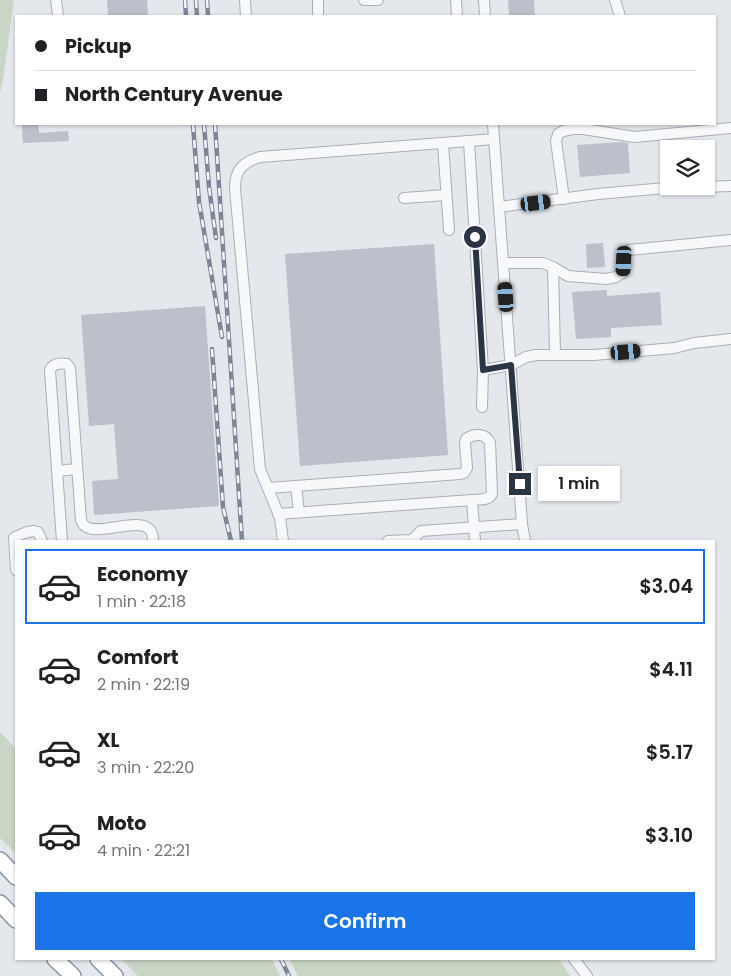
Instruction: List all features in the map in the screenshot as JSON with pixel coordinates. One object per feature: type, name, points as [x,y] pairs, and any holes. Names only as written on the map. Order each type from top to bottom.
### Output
[{"type":"highway","points":[[0,860],[15,876]]},
{"type":"highway","points":[[0,903],[15,919]]},
{"type":"highway","points":[[57,960],[73,976]]},
{"type":"highway","points":[[99,960],[115,976]]},
{"type":"street","points":[[56,0],[58,15]]},
{"type":"street","points":[[245,0],[246,15]]},
{"type":"street","points":[[318,0],[318,15]]},
{"type":"street","points":[[364,0],[378,0]]},
{"type":"street","points":[[456,0],[457,15]]},
{"type":"street","points":[[484,0],[486,15]]},
{"type":"street","points":[[614,0],[620,15]]},
{"type":"street","points":[[493,125],[522,524],[525,540]]},
{"type":"street","points":[[564,199],[556,141],[558,134],[563,130],[583,129],[635,137],[731,128]]},
{"type":"street","points":[[283,540],[282,527],[278,514],[260,470],[235,188],[240,168],[252,159],[260,157],[494,139]]},
{"type":"street","points":[[469,142],[483,370],[482,407]]},
{"type":"street","points":[[443,144],[449,230]]},
{"type":"street","points":[[715,187],[731,186]]},
{"type":"street","points":[[499,207],[598,194],[660,189]]},
{"type":"street","points":[[404,198],[446,195]]},
{"type":"street","points":[[504,263],[543,263],[568,276],[606,280],[624,272],[625,254],[629,250],[731,240]]},
{"type":"street","points":[[553,267],[555,354]]},
{"type":"street","points":[[483,370],[511,365],[531,356],[555,354],[594,355],[674,348],[694,343],[731,339]]},
{"type":"street","points":[[62,540],[50,370],[51,367],[57,364],[67,364],[70,368],[81,520],[84,526],[94,529],[138,525],[147,527],[152,532],[153,540]]},
{"type":"street","points":[[268,488],[460,474],[464,473],[467,468],[466,439],[473,435],[486,436],[489,439],[492,493],[488,498],[278,514]]},
{"type":"street","points":[[57,471],[77,469]]},
{"type":"street","points":[[296,486],[299,512]]},
{"type":"street","points":[[472,500],[475,540]]},
{"type":"street","points":[[413,540],[422,531],[522,524]]},
{"type":"street","points":[[15,554],[15,537],[34,531],[38,532],[42,540]]},
{"type":"street","points":[[575,960],[588,976]]},
{"type":"green space","points":[[0,0],[14,0],[0,93]]},
{"type":"green space","points":[[0,732],[15,748],[15,853],[0,838]]},
{"type":"green space","points":[[122,960],[272,960],[280,976],[138,976]]},
{"type":"green space","points":[[290,960],[560,960],[570,976],[298,976]]},
{"type":"building","points":[[107,0],[147,0],[148,15],[108,15]]},
{"type":"building","points":[[508,0],[534,0],[535,15],[509,15]]},
{"type":"building","points":[[22,125],[38,125],[39,133],[68,131],[69,141],[23,143]]},
{"type":"building","points":[[628,143],[630,173],[580,177],[577,145]]},
{"type":"building","points":[[603,243],[605,267],[587,268],[586,244]]},
{"type":"building","points":[[434,244],[448,455],[300,466],[285,254]]},
{"type":"building","points":[[607,290],[607,296],[660,292],[662,325],[611,328],[611,337],[576,339],[572,292]]},
{"type":"building","points":[[205,306],[219,506],[94,515],[92,481],[118,479],[114,424],[89,426],[81,315]]},
{"type":"railway","points":[[185,0],[186,15]]},
{"type":"railway","points":[[196,0],[197,15]]},
{"type":"railway","points":[[207,0],[208,15]]},
{"type":"railway","points":[[193,125],[199,202],[222,337]]},
{"type":"railway","points":[[204,125],[209,187],[216,238]]},
{"type":"railway","points":[[215,125],[242,540]]},
{"type":"railway","points":[[212,349],[223,507],[231,540]]},
{"type":"railway","points":[[281,960],[289,976]]},
{"type":"route","points":[[475,237],[483,370],[511,365],[520,484]]}]
